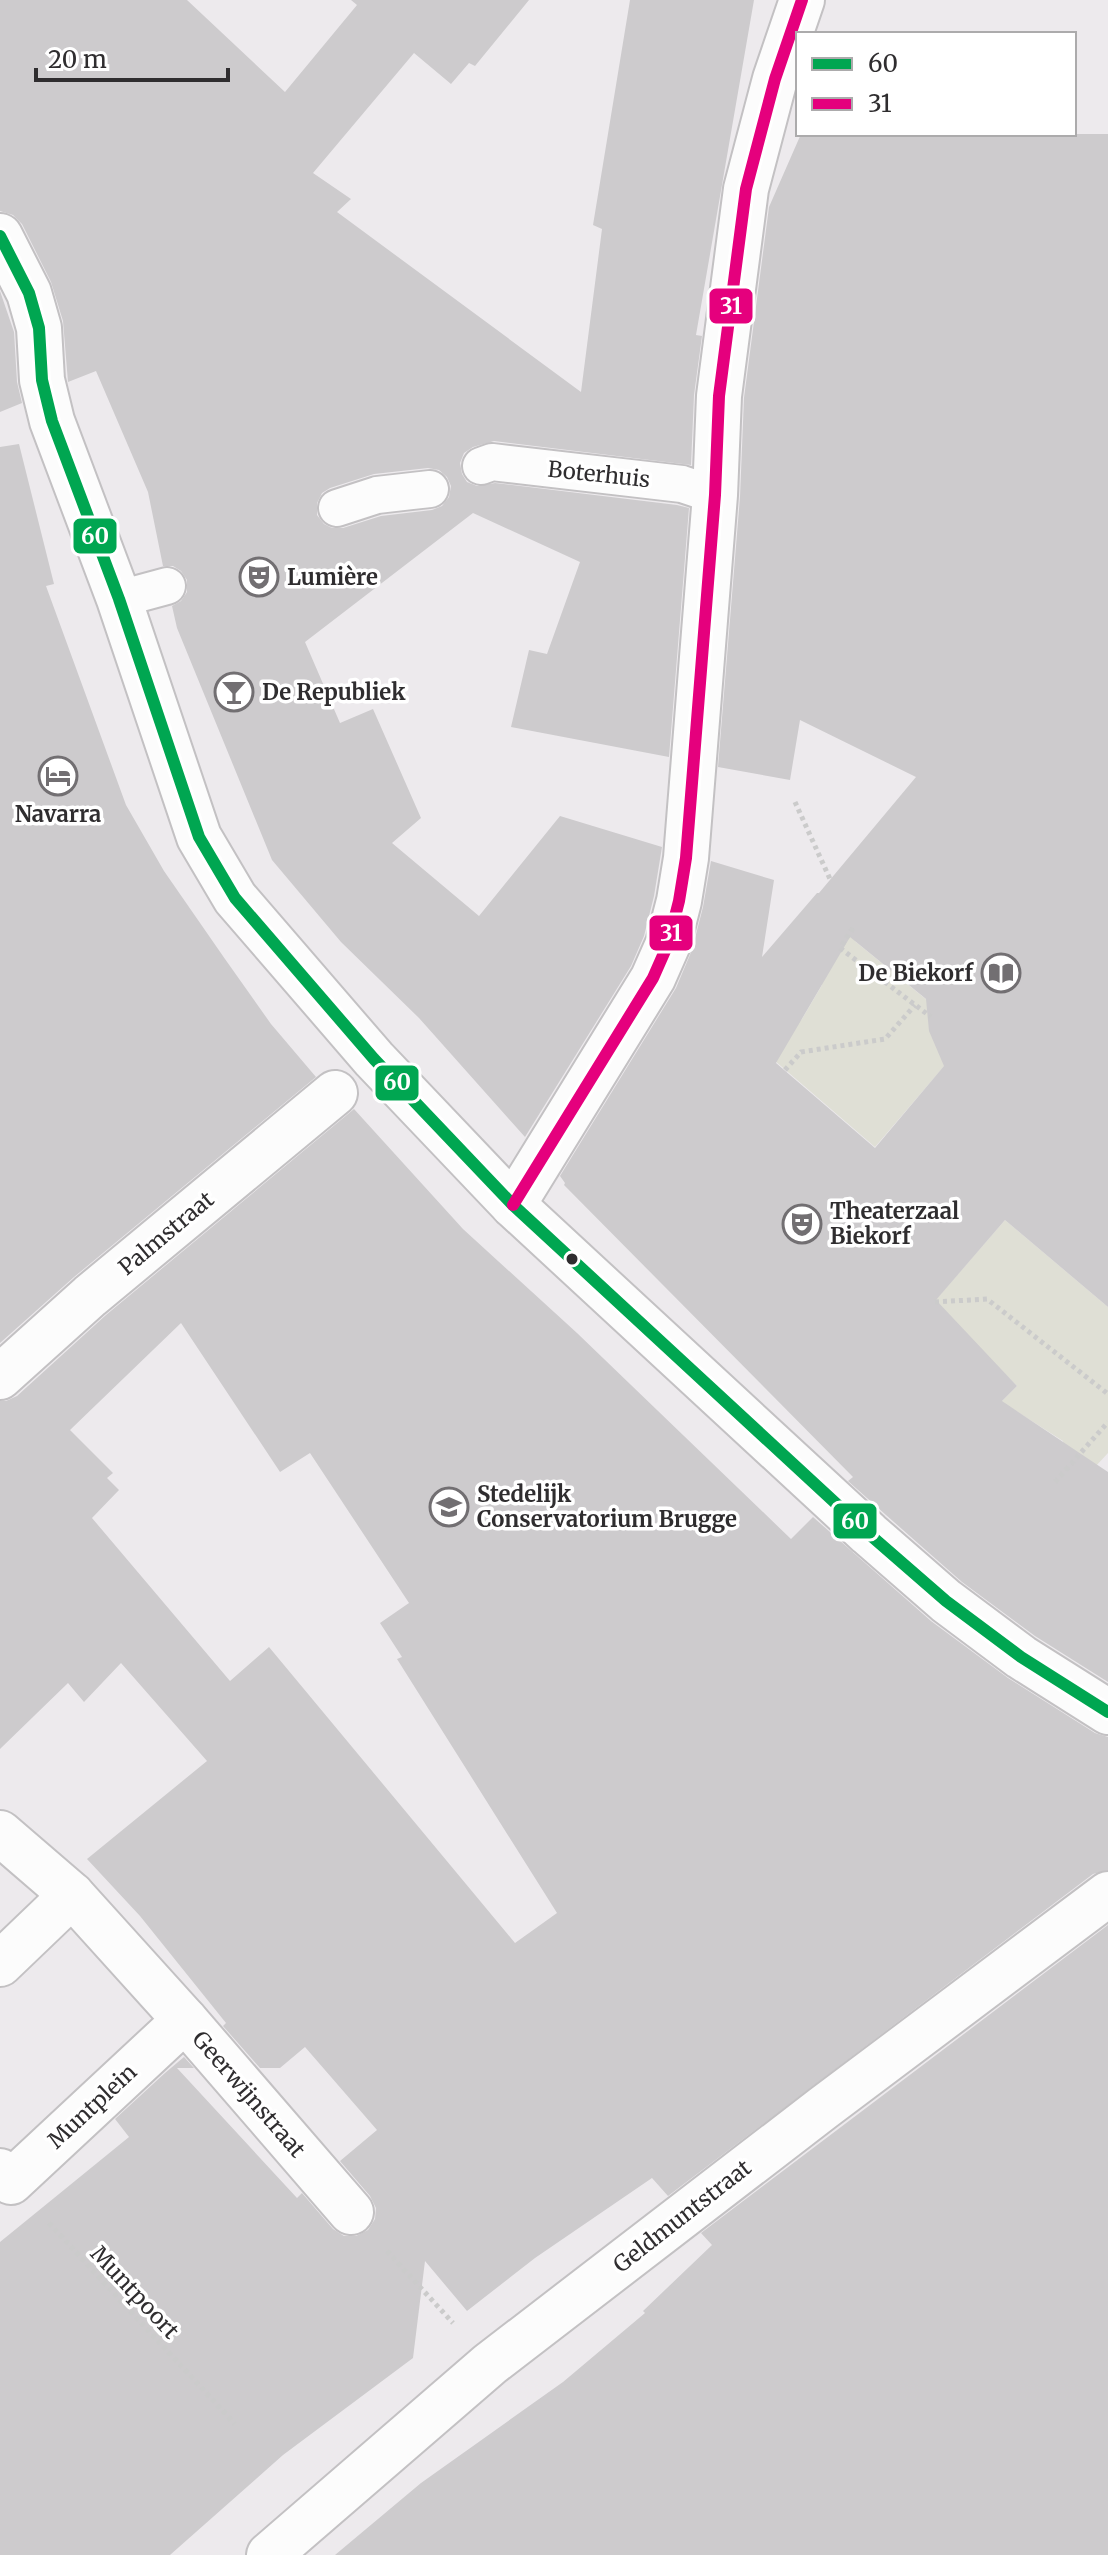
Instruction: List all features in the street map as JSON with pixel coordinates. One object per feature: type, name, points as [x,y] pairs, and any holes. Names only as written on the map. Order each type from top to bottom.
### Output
[{"type":"street","points":[[513,1205],[653,978],[668,944],[679,901],[686,858],[715,495],[719,396],[746,189],[775,79],[802,0]]},
{"type":"street","points":[[0,236],[29,293],[39,328],[42,380],[52,421],[119,599],[199,837],[235,898],[374,1059],[513,1205],[946,1601],[1021,1657],[1108,1712]]},
{"type":"street","name":"Palmstraat","points":[[0,1377],[90,1296],[335,1093]]},
{"type":"street","name":"Geerwijnstraat","points":[[0,1833],[72,1895],[351,2212]]},
{"type":"street","name":"Geldmuntstraat","points":[[269,2555],[490,2364],[1108,1894]]},
{"type":"street","points":[[0,1964],[72,1895]]},
{"type":"street","name":"Muntplein","points":[[5,2176],[185,2020]]},
{"type":"lane","name":"Boterhuis","points":[[481,466],[492,462],[682,484],[715,495]]},
{"type":"lane","points":[[337,508],[377,495],[430,489]]},
{"type":"lane","points":[[119,599],[167,586]]},
{"type":"path","points":[[795,802],[830,879]]},
{"type":"path","points":[[853,928],[840,948],[931,1017]]},
{"type":"path","points":[[785,1070],[801,1052],[885,1039],[915,1005]]},
{"type":"path","points":[[935,1302],[987,1299],[1108,1394]]},
{"type":"path","points":[[1055,1482],[1108,1422]]},
{"type":"path","name":"Muntpoort","points":[[5,2176],[235,2424]]},
{"type":"path","points":[[351,2212],[490,2364]]},
{"type":"shaded area","points":[[839,917],[856,942],[933,1005],[952,1057],[875,1147],[761,1049],[802,1019],[822,985],[805,973]]},
{"type":"shaded area","points":[[1005,1220],[1108,1307],[1108,1453],[1070,1494],[1063,1441],[1013,1409],[978,1425],[1017,1386],[994,1363],[912,1327]]},
{"type":"building","points":[[0,0],[187,0],[285,92],[357,5],[351,0],[529,0],[475,66],[469,63],[451,84],[414,53],[313,173],[351,199],[337,212],[581,392],[602,229],[593,225],[630,0],[754,0],[696,335],[702,336],[694,395],[691,465],[494,441],[473,447],[464,453],[460,463],[467,482],[477,486],[495,483],[689,508],[669,757],[511,727],[529,650],[547,654],[580,562],[473,513],[305,642],[340,723],[373,709],[421,818],[392,843],[479,916],[560,816],[662,847],[644,936],[631,966],[525,1137],[419,1018],[341,942],[272,860],[177,628],[172,606],[181,601],[187,592],[187,580],[173,566],[163,566],[148,492],[96,371],[68,382],[63,321],[51,282],[22,224],[13,215],[0,211]],"holes":[[[428,468],[439,470],[451,486],[449,497],[442,506],[432,510],[381,516],[343,528],[332,528],[317,515],[317,503],[322,493],[330,488],[374,474]]]},
{"type":"building","points":[[1108,134],[1108,1307],[1005,1220],[936,1300],[1017,1386],[1002,1401],[1108,1472],[1108,1682],[1035,1636],[962,1582],[848,1481],[853,1477],[564,1185],[560,1176],[676,988],[692,950],[711,861],[774,880],[762,957],[916,777],[800,720],[790,780],[718,767],[740,497],[744,398],[769,207],[800,136]],"holes":[[[850,937],[926,999],[929,1031],[944,1066],[875,1148],[776,1063]]]},
{"type":"building","points":[[0,291],[14,332],[17,382],[22,403],[0,412]]},
{"type":"building","points":[[19,444],[54,584],[46,586],[126,805],[164,871],[225,959],[271,1024],[316,1077],[74,1277],[0,1343],[0,447]]},
{"type":"building","points":[[354,1109],[463,1229],[577,1333],[791,1539],[813,1517],[931,1621],[1008,1678],[1095,1733],[1108,1737],[1108,1870],[1093,1874],[668,2196],[652,2178],[535,2258],[467,2311],[425,2261],[413,2358],[283,2455],[170,2555],[0,2555],[0,2242],[129,2137],[115,2119],[184,2057],[194,2068],[177,2068],[297,2198],[302,2193],[333,2229],[344,2236],[356,2236],[368,2230],[375,2219],[376,2208],[370,2196],[340,2161],[377,2130],[305,2047],[280,2068],[260,2068],[223,2026],[226,2023],[140,1916],[87,1859],[207,1761],[121,1663],[84,1702],[68,1683],[0,1749],[0,1401],[17,1396],[106,1315]],"holes":[[[181,1323],[280,1472],[310,1453],[409,1603],[380,1623],[402,1657],[397,1659],[557,1913],[515,1943],[269,1647],[230,1681],[92,1518],[119,1490],[107,1478],[113,1473],[70,1430]]]},
{"type":"building","points":[[1108,1925],[1108,2555],[335,2555],[421,2483],[563,2382],[645,2313],[643,2311],[712,2245],[701,2233]]},
{"type":"transit line","name":"31","points":[[513,1205],[653,978],[668,944],[679,901],[686,858],[715,495],[719,396],[746,189],[775,79],[802,0]]},
{"type":"transit line","name":"60","points":[[0,236],[29,293],[39,328],[42,380],[52,421],[119,599],[199,837],[235,898],[374,1059],[513,1205],[869,1534],[946,1601],[1021,1657],[1108,1712]]},
{"type":"place","name":"Lumière","points":[[259,577]]},
{"type":"place","name":"De Republiek","points":[[234,692]]},
{"type":"place","name":"Navarra","points":[[58,776]]},
{"type":"place","name":"De Biekorf","points":[[1001,973]]},
{"type":"place","name":"Theaterzaal Biekorf","points":[[802,1224]]},
{"type":"place","name":"Stedelijk Conservatorium Brugge","points":[[449,1507]]}]
